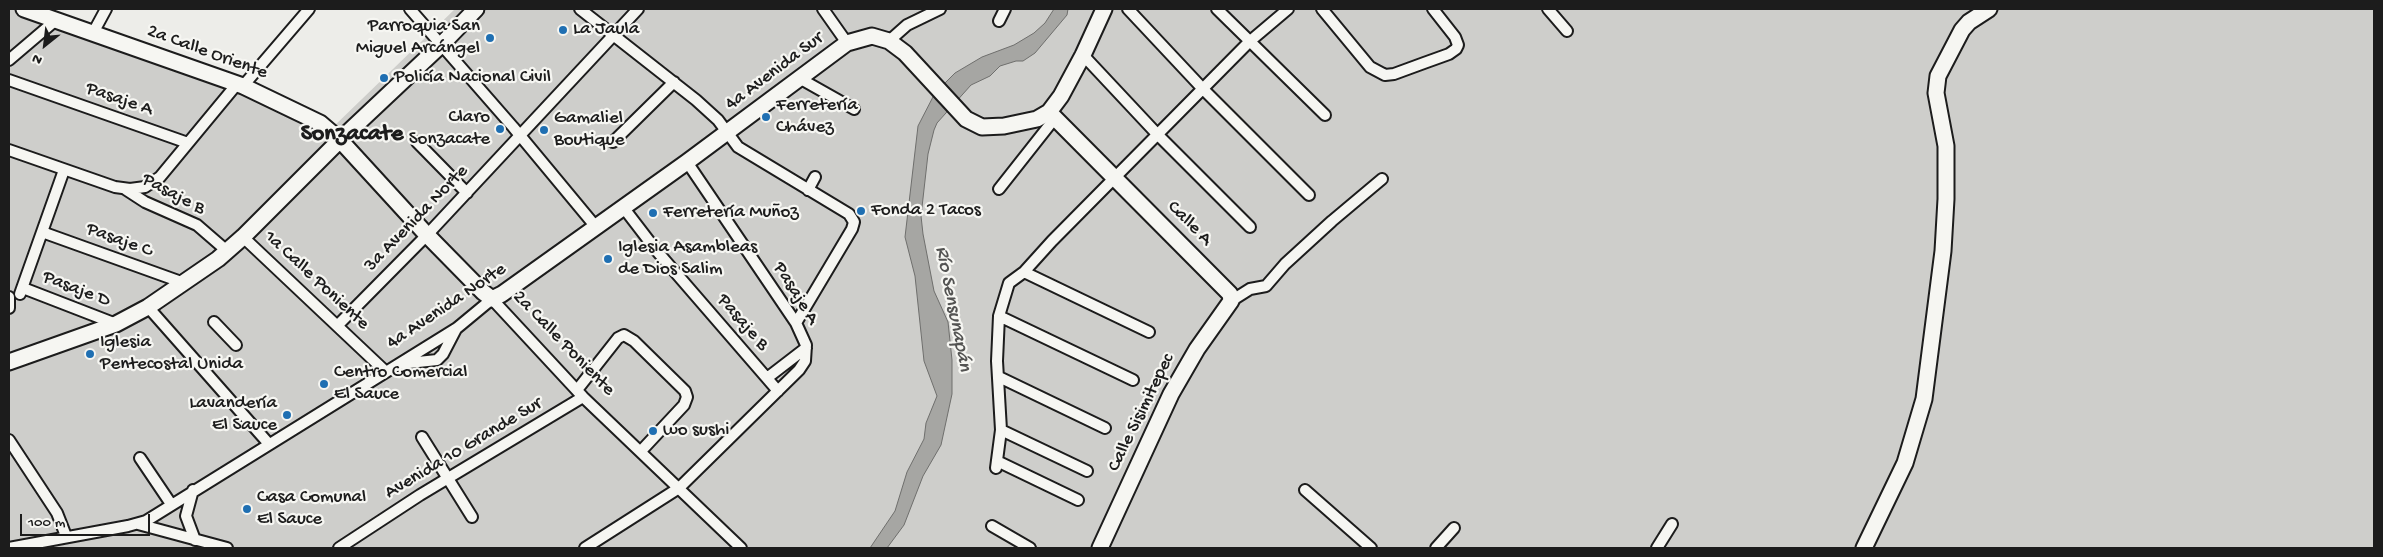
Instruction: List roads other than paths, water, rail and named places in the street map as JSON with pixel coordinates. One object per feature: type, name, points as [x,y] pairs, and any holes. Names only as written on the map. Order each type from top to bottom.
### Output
[{"type":"street","name":"2a Calle Oriente","points":[[24,9],[240,85],[306,114],[340,140]]},
{"type":"street","points":[[93,33],[106,9]]},
{"type":"street","points":[[9,150],[125,189],[140,188],[153,183],[309,9]]},
{"type":"street","points":[[410,9],[442,44],[596,226]]},
{"type":"street","points":[[9,362],[116,324],[148,308],[227,251],[243,238],[340,140],[442,44],[476,9]]},
{"type":"street","points":[[580,9],[674,82],[718,120],[738,147],[848,214],[854,222],[852,229],[796,323]]},
{"type":"street","name":"3a Avenida Norte","points":[[338,325],[427,236],[638,9]]},
{"type":"street","points":[[823,9],[847,43],[872,36],[889,41],[905,53],[958,111],[974,124],[992,128],[1052,115]]},
{"type":"street","points":[[889,41],[906,25],[939,9]]},
{"type":"street","points":[[1000,21],[1005,9]]},
{"type":"street","points":[[999,189],[1052,115],[1083,56],[1104,9]]},
{"type":"street","points":[[1128,9],[1203,89],[1309,195]]},
{"type":"street","points":[[1217,9],[1325,115]]},
{"type":"street","points":[[1078,500],[997,464],[1001,430],[999,316],[1010,283],[1024,272],[1052,241],[1249,42],[1288,9]]},
{"type":"street","points":[[1322,9],[1370,67],[1385,75],[1409,69],[1449,54],[1456,49],[1458,45],[1456,37],[1433,9]]},
{"type":"street","points":[[1548,9],[1567,31]]},
{"type":"street","points":[[1864,548],[1906,463],[1924,399],[1943,251],[1946,198],[1946,146],[1936,93],[1938,76],[1962,30],[1989,9]]},
{"type":"street","points":[[9,60],[56,20]]},
{"type":"street","name":"4a Avenida Sur","points":[[727,133],[847,43]]},
{"type":"street","points":[[1083,56],[1157,134],[1250,227]]},
{"type":"street","points":[[799,78],[854,109]]},
{"type":"street","name":"Pasaje A","points":[[9,80],[188,143]]},
{"type":"street","points":[[613,142],[674,82]]},
{"type":"street","name":"Calle A","points":[[1052,115],[1230,294],[1231,301]]},
{"type":"street","name":"4a Avenida Norte","points":[[9,548],[138,524],[457,328],[492,299],[502,294],[727,133]]},
{"type":"street","name":"2a Calle Poniente","points":[[340,140],[427,236],[492,299],[580,393],[741,548]]},
{"type":"street","points":[[417,142],[467,193]]},
{"type":"street","name":"Pasaje A","points":[[687,162],[796,323],[806,347]]},
{"type":"street","points":[[42,232],[64,170]]},
{"type":"street","points":[[808,190],[815,177]]},
{"type":"street","points":[[1231,301],[1250,289],[1266,286],[1325,227],[1382,179]]},
{"type":"street","name":"Pasaje B","points":[[125,189],[145,202],[197,225],[227,251]]},
{"type":"street","name":"Pasaje B","points":[[623,207],[656,250],[778,391]]},
{"type":"street","name":"Pasaje C","points":[[42,232],[184,283]]},
{"type":"street","name":"Pasaje D","points":[[42,232],[21,291],[116,324]]},
{"type":"street","name":"1a Calle Poniente","points":[[243,238],[386,372]]},
{"type":"street","points":[[1024,272],[1149,332]]},
{"type":"street","name":"Calle Sisimitepec","points":[[1100,548],[1171,394],[1197,349],[1231,301]]},
{"type":"street","points":[[148,308],[269,444]]},
{"type":"street","points":[[999,316],[1133,380]]},
{"type":"street","points":[[214,322],[236,345]]},
{"type":"street","points":[[398,364],[437,360],[443,354],[457,328]]},
{"type":"street","name":"Avenida 10 Grande Sur","points":[[339,548],[580,393],[618,338],[624,335],[634,341],[685,391],[687,397],[684,405],[641,451]]},
{"type":"street","points":[[766,378],[806,347]]},
{"type":"street","points":[[586,548],[679,488],[799,370],[805,361],[806,347]]},
{"type":"street","points":[[999,377],[1105,428]]},
{"type":"street","points":[[1001,430],[1087,471]]},
{"type":"street","points":[[422,437],[472,517]]},
{"type":"street","points":[[9,440],[57,514],[66,536]]},
{"type":"street","points":[[140,458],[171,504]]},
{"type":"street","points":[[193,490],[186,516],[195,540]]},
{"type":"street","points":[[1304,490],[1371,548]]},
{"type":"street","points":[[138,524],[227,548]]},
{"type":"street","points":[[1657,548],[1672,524]]},
{"type":"street","points":[[992,526],[1030,548]]},
{"type":"street","points":[[1436,548],[1454,528]]},
{"type":"place","name":"La Jaula","points":[[563,30]]},
{"type":"place","name":"Parroquia San Miguel Arcángel","points":[[490,38]]},
{"type":"place","name":"Policía Nacional Civil","points":[[384,78]]},
{"type":"place","name":"Ferretería Chávez","points":[[766,117]]},
{"type":"place","name":"Claro Sonzacate","points":[[500,129]]},
{"type":"place","name":"Gamaliel Boutique","points":[[544,130]]},
{"type":"place","name":"Fonda 2 Tacos","points":[[861,211]]},
{"type":"place","name":"Ferretería Muñoz","points":[[653,213]]},
{"type":"place","name":"Iglesia Asambleas de Dios Salim","points":[[608,259]]},
{"type":"place","name":"Iglesia Pentecostal Unida","points":[[90,354]]},
{"type":"place","name":"Centro Comercial El Sauce","points":[[324,384]]},
{"type":"place","name":"Lavandería El Sauce","points":[[287,415]]},
{"type":"place","name":"wo sushi","points":[[653,431]]},
{"type":"place","name":"Casa Comunal El Sauce","points":[[247,509]]},
{"type":"district","name":"Sonzacate","points":[[352,135]]},
{"type":"water label","name":"Río Sensunapán","points":[[952,309]]}]
